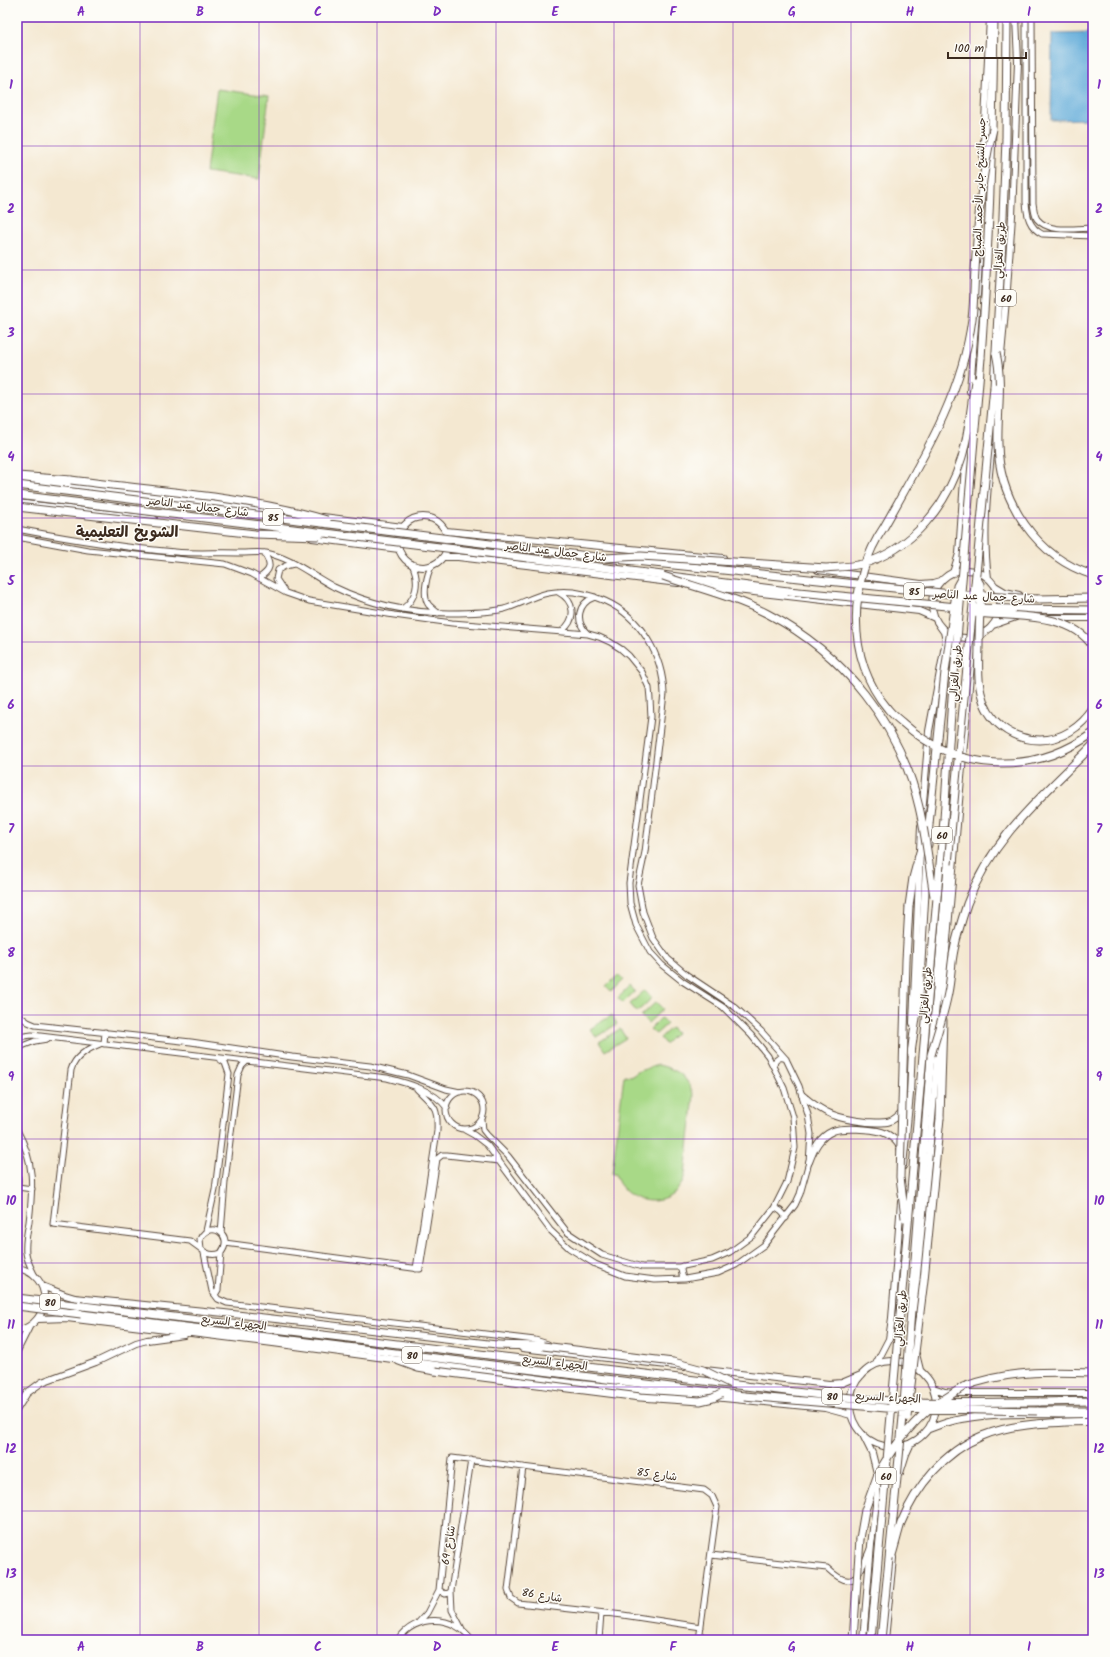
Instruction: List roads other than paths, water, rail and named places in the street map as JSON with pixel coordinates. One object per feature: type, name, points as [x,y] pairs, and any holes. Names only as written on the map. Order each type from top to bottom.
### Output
[{"type":"highway","name":"جسر الشيخ جابر الأحمد الصباح","points":[[981,358],[988,256],[993,129],[994,17]]},
{"type":"highway","name":"60","points":[[996,353],[1006,139],[1007,17]]},
{"type":"highway","points":[[993,129],[987,149],[979,220],[972,318],[966,351],[956,385],[942,421],[884,527],[875,540],[868,556],[857,598],[856,616],[858,639],[863,661],[872,685],[888,709],[917,736],[942,750],[970,760],[994,763],[1019,763],[1045,758],[1066,749],[1093,733]]},
{"type":"highway","points":[[996,353],[1000,372],[998,432],[999,457],[1002,479],[1011,502],[1024,524],[1044,546],[1067,564],[1093,575]]},
{"type":"highway","name":"طريق الغزالي","points":[[881,1640],[901,1434],[931,1054],[996,353]]},
{"type":"highway","points":[[605,558],[640,556],[826,568],[862,564],[879,557],[901,545],[915,533],[934,513],[950,488],[963,455],[977,368],[981,358]]},
{"type":"highway","name":"طريق الغزالي","points":[[871,1640],[936,907],[981,358]]},
{"type":"highway","points":[[17,476],[71,480],[256,503],[300,512],[348,526]]},
{"type":"highway","name":"شارع جمال عبد الناصر","points":[[17,485],[605,558],[951,594],[1038,600],[1093,597]]},
{"type":"highway","name":"شارع جمال عبد الناصر","points":[[17,495],[349,535],[788,591],[963,607],[1013,610],[1093,610]]},
{"type":"highway","points":[[17,507],[254,534],[349,535]]},
{"type":"highway","points":[[911,1053],[919,997],[929,824],[945,672],[957,586],[964,573]]},
{"type":"highway","points":[[662,576],[738,601],[768,614],[800,633],[826,653],[849,676],[870,701],[902,755],[912,781],[919,807],[936,907]]},
{"type":"highway","points":[[976,577],[980,584],[981,592],[979,685],[985,705],[997,724],[1017,736],[1047,740],[1056,738],[1071,731],[1079,725],[1093,709]]},
{"type":"highway","points":[[963,607],[975,613],[1045,620],[1059,623],[1080,632],[1093,647]]},
{"type":"highway","points":[[931,1054],[948,993],[954,950],[962,920],[968,902],[985,867],[1008,831],[1093,745]]},
{"type":"highway","points":[[907,1226],[902,1200],[900,1177],[906,960],[909,906],[913,878],[920,852]]},
{"type":"highway","points":[[901,1434],[908,1415],[924,1280],[940,1118],[944,971]]},
{"type":"highway","name":"الجهراء السريع","points":[[17,1298],[832,1396],[919,1402],[1093,1401]]},
{"type":"highway","name":"الجهراء السريع","points":[[17,1306],[721,1394],[808,1403],[900,1409],[1093,1411]]},
{"type":"highway","points":[[497,1345],[543,1346],[672,1362],[703,1370],[731,1384]]},
{"type":"highway","points":[[399,1361],[418,1368],[435,1371],[640,1397],[700,1401],[713,1398],[721,1394]]},
{"type":"highway","points":[[853,1640],[860,1539],[865,1510],[878,1474],[887,1457],[901,1437],[920,1417],[940,1400],[963,1387],[984,1380],[1006,1375],[1027,1373],[1093,1373]]},
{"type":"highway","points":[[888,1571],[902,1523],[911,1502],[928,1477],[956,1450],[983,1436],[997,1431],[1020,1427],[1093,1422]]},
{"type":"main road","name":"طريق الغزالي","points":[[953,573],[959,554],[978,278],[990,17]]},
{"type":"main road","name":"طريق الغزالي","points":[[988,578],[985,552],[985,531],[1007,290],[1012,216],[1018,62],[1016,17]]},
{"type":"main road","points":[[17,479],[403,527]]},
{"type":"main road","points":[[17,503],[399,549]]},
{"type":"main road","points":[[425,517],[437,521],[446,531],[448,544],[443,557],[432,566],[419,567],[412,564],[402,555],[399,549],[398,541],[403,527],[413,519],[425,517]]},
{"type":"main road","points":[[446,531],[716,557],[921,584],[934,584],[953,573],[962,570],[971,571],[980,573],[988,578],[998,595],[1000,605],[998,615],[993,624],[984,632],[973,637],[960,637],[949,633],[939,625],[935,618],[932,603],[933,595],[941,581]]},
{"type":"main road","points":[[443,557],[458,557],[919,611],[935,618]]},
{"type":"main road","name":"شارع جمال عبد الناصر","points":[[994,586],[1005,592],[1028,596],[1093,597]]},
{"type":"main road","points":[[993,624],[1022,616],[1093,618]]},
{"type":"main road","name":"طريق الغزالي","points":[[876,1364],[889,1339],[892,1318],[910,1094],[920,852],[929,731],[946,640],[944,632],[939,625]]},
{"type":"main road","name":"طريق الغزالي","points":[[920,1370],[914,1337],[944,971],[972,652],[977,641],[984,632]]},
{"type":"main road","points":[[802,1095],[822,1110],[844,1119],[885,1123],[897,1118],[903,1110],[910,1094]]},
{"type":"main road","points":[[809,1162],[815,1147],[824,1136],[833,1131],[844,1128],[882,1132],[892,1138],[900,1147],[904,1163]]},
{"type":"main road","points":[[17,1268],[26,1270],[35,1277],[42,1286],[44,1303],[38,1319],[29,1327],[17,1351]]},
{"type":"main road","name":"الجهراء السريع","points":[[42,1286],[65,1296],[75,1298],[224,1313],[829,1384],[842,1383],[861,1375]]},
{"type":"main road","name":"الجهراء السريع","points":[[38,1319],[67,1318],[571,1383],[810,1406],[851,1415]]},
{"type":"main road","points":[[17,1331],[29,1327]]},
{"type":"main road","points":[[17,1409],[23,1397],[32,1389],[54,1377],[96,1362],[142,1341],[191,1333]]},
{"type":"main road","points":[[863,1435],[873,1442],[886,1446],[898,1447],[911,1443],[921,1437],[929,1429],[935,1413],[936,1396],[933,1388],[920,1370],[903,1362],[890,1361],[876,1364],[861,1375],[852,1391],[850,1403],[851,1415],[872,1453],[878,1470],[879,1481],[863,1640]]},
{"type":"main road","name":"الجهراء السريع","points":[[933,1388],[945,1392],[958,1393],[1093,1393]]},
{"type":"main road","points":[[929,1429],[950,1422],[975,1417],[1012,1414],[1093,1415]]},
{"type":"main road","points":[[885,1640],[900,1471],[911,1443]]},
{"type":"street","points":[[1026,17],[1026,202],[1030,222],[1035,230],[1042,234],[1054,236],[1093,236]]},
{"type":"street","points":[[1032,17],[1034,213],[1045,225],[1056,228],[1093,228]]},
{"type":"street","points":[[17,530],[104,545],[176,552],[264,553],[280,557],[295,564],[332,586],[359,599],[382,606],[402,609],[439,613],[473,613],[497,610],[548,593],[580,592],[606,601],[623,612],[642,631],[658,660],[664,680],[664,694],[645,852],[638,885],[643,912],[653,938],[668,959],[687,975],[735,1007],[761,1031],[786,1059],[796,1077],[808,1115],[811,1134],[809,1162],[800,1194],[795,1205],[786,1218],[764,1245],[736,1265],[718,1273],[683,1279],[655,1280],[625,1276],[595,1264],[569,1248],[550,1230],[499,1161],[481,1140],[463,1129],[456,1127],[450,1122],[447,1116],[446,1108],[449,1101],[460,1092]]},
{"type":"street","points":[[17,537],[94,551],[225,564],[259,578],[286,593],[309,600],[436,621],[588,634],[599,637],[622,649],[642,672],[649,688],[651,717],[629,883],[630,904],[636,925],[650,952],[662,966],[722,1007],[751,1035],[768,1056],[784,1088],[793,1117],[795,1148],[787,1182],[774,1208],[752,1236],[730,1252],[712,1260],[682,1266],[642,1267],[602,1255],[568,1232],[508,1156],[483,1130],[482,1120],[484,1106],[480,1099],[472,1093],[446,1089],[389,1069],[292,1057],[242,1048],[35,1024],[28,1022],[17,1014]]},
{"type":"street","points":[[259,578],[265,574],[269,568],[269,561],[264,553]]},
{"type":"street","points":[[286,593],[276,579],[276,574],[278,570],[285,566],[295,564]]},
{"type":"street","points":[[402,609],[408,605],[414,596],[416,577],[412,564]]},
{"type":"street","points":[[432,566],[426,578],[426,598],[428,604],[439,613]]},
{"type":"street","points":[[558,592],[563,594],[570,602],[573,613],[570,623],[562,631]]},
{"type":"street","points":[[588,634],[580,625],[579,613],[585,603],[595,597]]},
{"type":"street","points":[[751,1035],[755,1036],[761,1031]]},
{"type":"street","points":[[105,1032],[102,1044],[82,1054],[76,1060],[71,1070],[53,1224],[190,1240],[211,1230],[221,1232]]},
{"type":"street","points":[[17,1037],[32,1035],[387,1078],[414,1086],[437,1098],[446,1108]]},
{"type":"street","points":[[17,1048],[35,1041],[52,1038]]},
{"type":"street","points":[[773,1066],[776,1059],[783,1057],[786,1059]]},
{"type":"street","points":[[218,1058],[225,1063],[229,1074],[215,1190],[204,1233],[200,1239],[211,1289],[218,1299],[227,1303],[535,1340],[570,1354]]},
{"type":"street","points":[[190,1240],[210,1255],[220,1253],[224,1248],[224,1237],[221,1232],[225,1182],[240,1070],[247,1061]]},
{"type":"street","points":[[368,1075],[370,1066]]},
{"type":"street","points":[[387,1078],[389,1069]]},
{"type":"street","points":[[414,1086],[433,1104],[438,1113],[437,1131],[418,1269]]},
{"type":"street","points":[[227,1088],[237,1089]]},
{"type":"street","points":[[463,1129],[470,1129],[477,1126],[482,1120]]},
{"type":"street","points":[[17,1130],[26,1148],[30,1162],[32,1189],[26,1248],[28,1262],[35,1277]]},
{"type":"street","points":[[418,1269],[437,1159],[442,1155],[447,1155],[499,1161]]},
{"type":"street","points":[[17,1169],[17,1193]]},
{"type":"street","points":[[18,1187],[32,1189]]},
{"type":"street","points":[[774,1208],[783,1213],[786,1218]]},
{"type":"street","points":[[225,1243],[418,1269]]},
{"type":"street","points":[[215,1295],[218,1290],[220,1253]]},
{"type":"street","points":[[682,1266],[681,1270],[683,1279]]},
{"type":"street","name":"شارع 85","points":[[452,1458],[704,1490],[712,1496],[717,1507],[700,1640]]},
{"type":"street","name":"شارع 69","points":[[398,1640],[409,1628],[418,1623],[428,1613],[438,1590],[452,1458]]},
{"type":"street","name":"شارع 69","points":[[462,1630],[452,1610],[451,1591],[471,1460]]},
{"type":"street","name":"شارع 86","points":[[523,1467],[508,1590],[511,1598],[518,1603],[701,1627]]},
{"type":"street","points":[[711,1555],[827,1568],[841,1579],[850,1580],[856,1578],[860,1574],[872,1545]]},
{"type":"street","points":[[438,1590],[445,1594],[449,1594],[451,1591]]},
{"type":"street","points":[[599,1640],[601,1613]]},
{"type":"street","points":[[418,1623],[427,1620],[446,1621],[462,1630],[472,1640]]},
{"type":"water","points":[[1093,33],[1093,119],[1051,120],[1052,34]]},
{"type":"district","name":"الشويخ التعليمية","points":[[127,532]]}]
